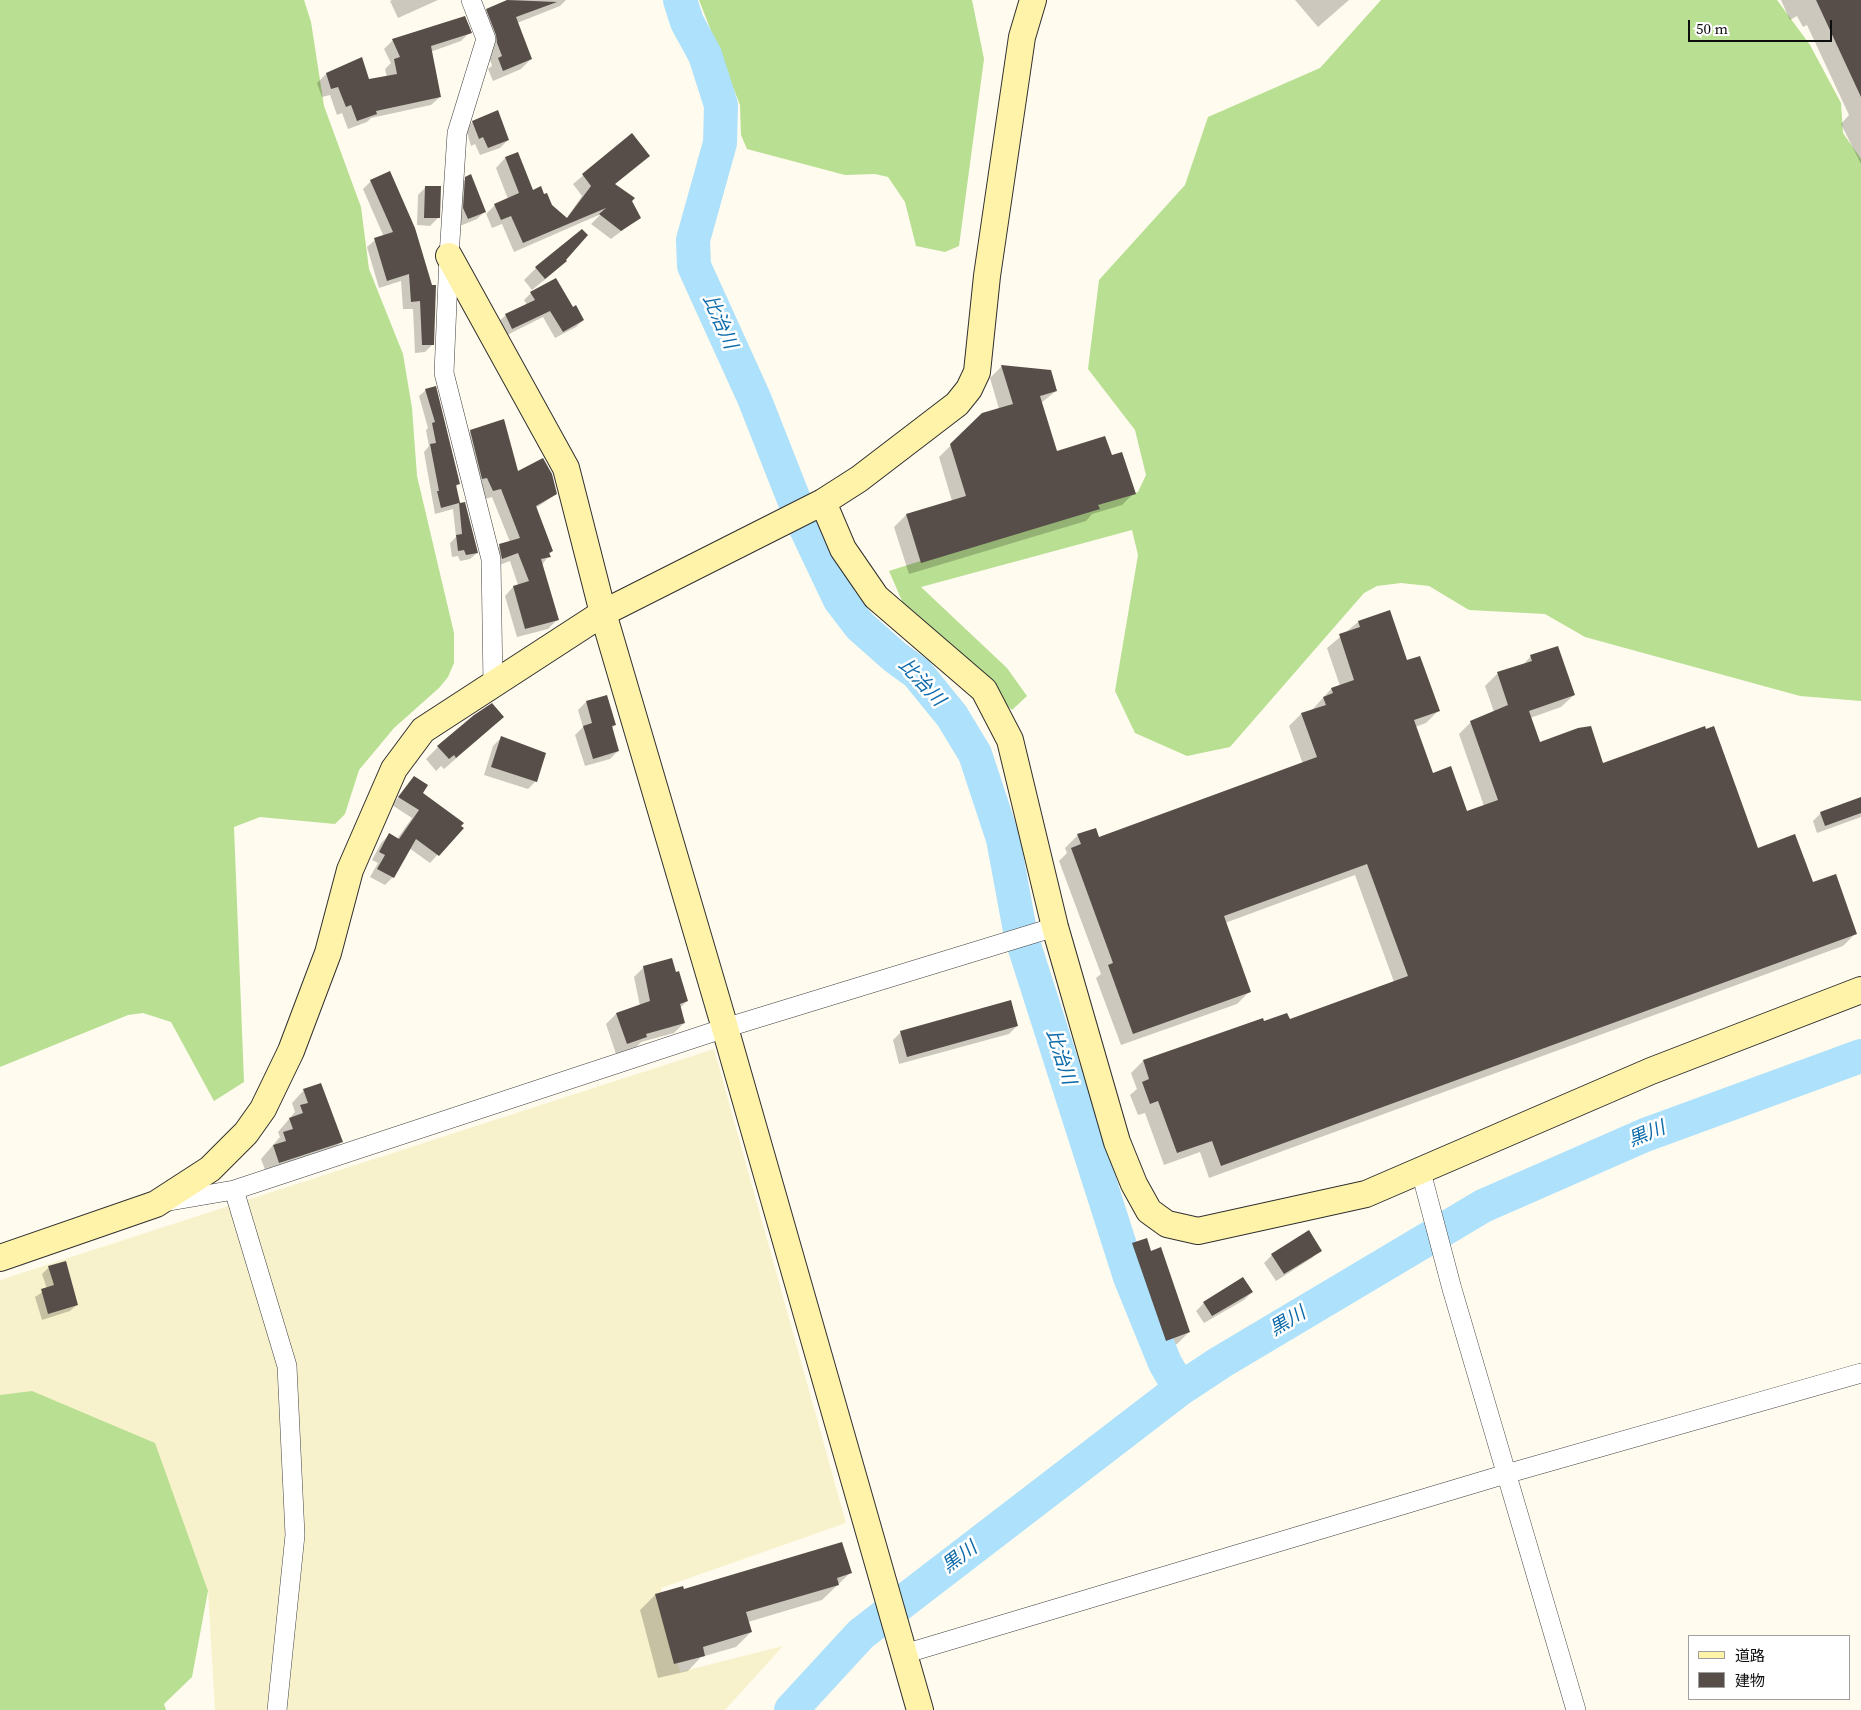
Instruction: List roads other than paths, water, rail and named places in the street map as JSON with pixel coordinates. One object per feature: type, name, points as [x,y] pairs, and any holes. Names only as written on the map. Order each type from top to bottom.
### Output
[{"type":"street","points":[[472,0],[486,39],[457,133],[444,373],[491,558],[493,684]]},
{"type":"street","points":[[156,1204],[210,1169],[246,1134],[263,1109],[291,1051],[328,953],[350,870],[394,769],[423,730],[603,613],[823,502],[859,479],[957,404],[969,389],[977,372],[987,276],[1022,37],[1033,0]]},
{"type":"street","points":[[449,256],[566,468],[603,613],[725,1028],[920,1710]]},
{"type":"street","points":[[823,502],[844,548],[876,597],[984,690],[1010,740],[1055,927],[1117,1142],[1134,1184],[1149,1211],[1167,1224],[1198,1231],[1261,1219],[1423,1179],[1651,1071],[1861,990]]},
{"type":"street","points":[[0,1258],[156,1204],[234,1190],[725,1028],[1055,927]]},
{"type":"street","points":[[1423,1179],[1452,1289],[1576,1710]]},
{"type":"street","points":[[234,1190],[287,1366],[295,1535],[277,1710]]},
{"type":"street","points":[[904,1654],[1506,1474],[1861,1373]]},
{"type":"waterway","name":"比治川","points":[[680,0],[687,22],[705,55],[721,105],[720,143],[693,240],[694,266],[754,398],[802,520],[840,600],[860,626],[895,657],[917,673],[952,716],[975,754],[1003,839],[1021,936],[1130,1277],[1165,1363],[1180,1389]]},
{"type":"waterway","name":"黒川","points":[[791,1710],[861,1634],[1180,1389],[1221,1362],[1483,1206],[1645,1135],[1861,1056]]}]
